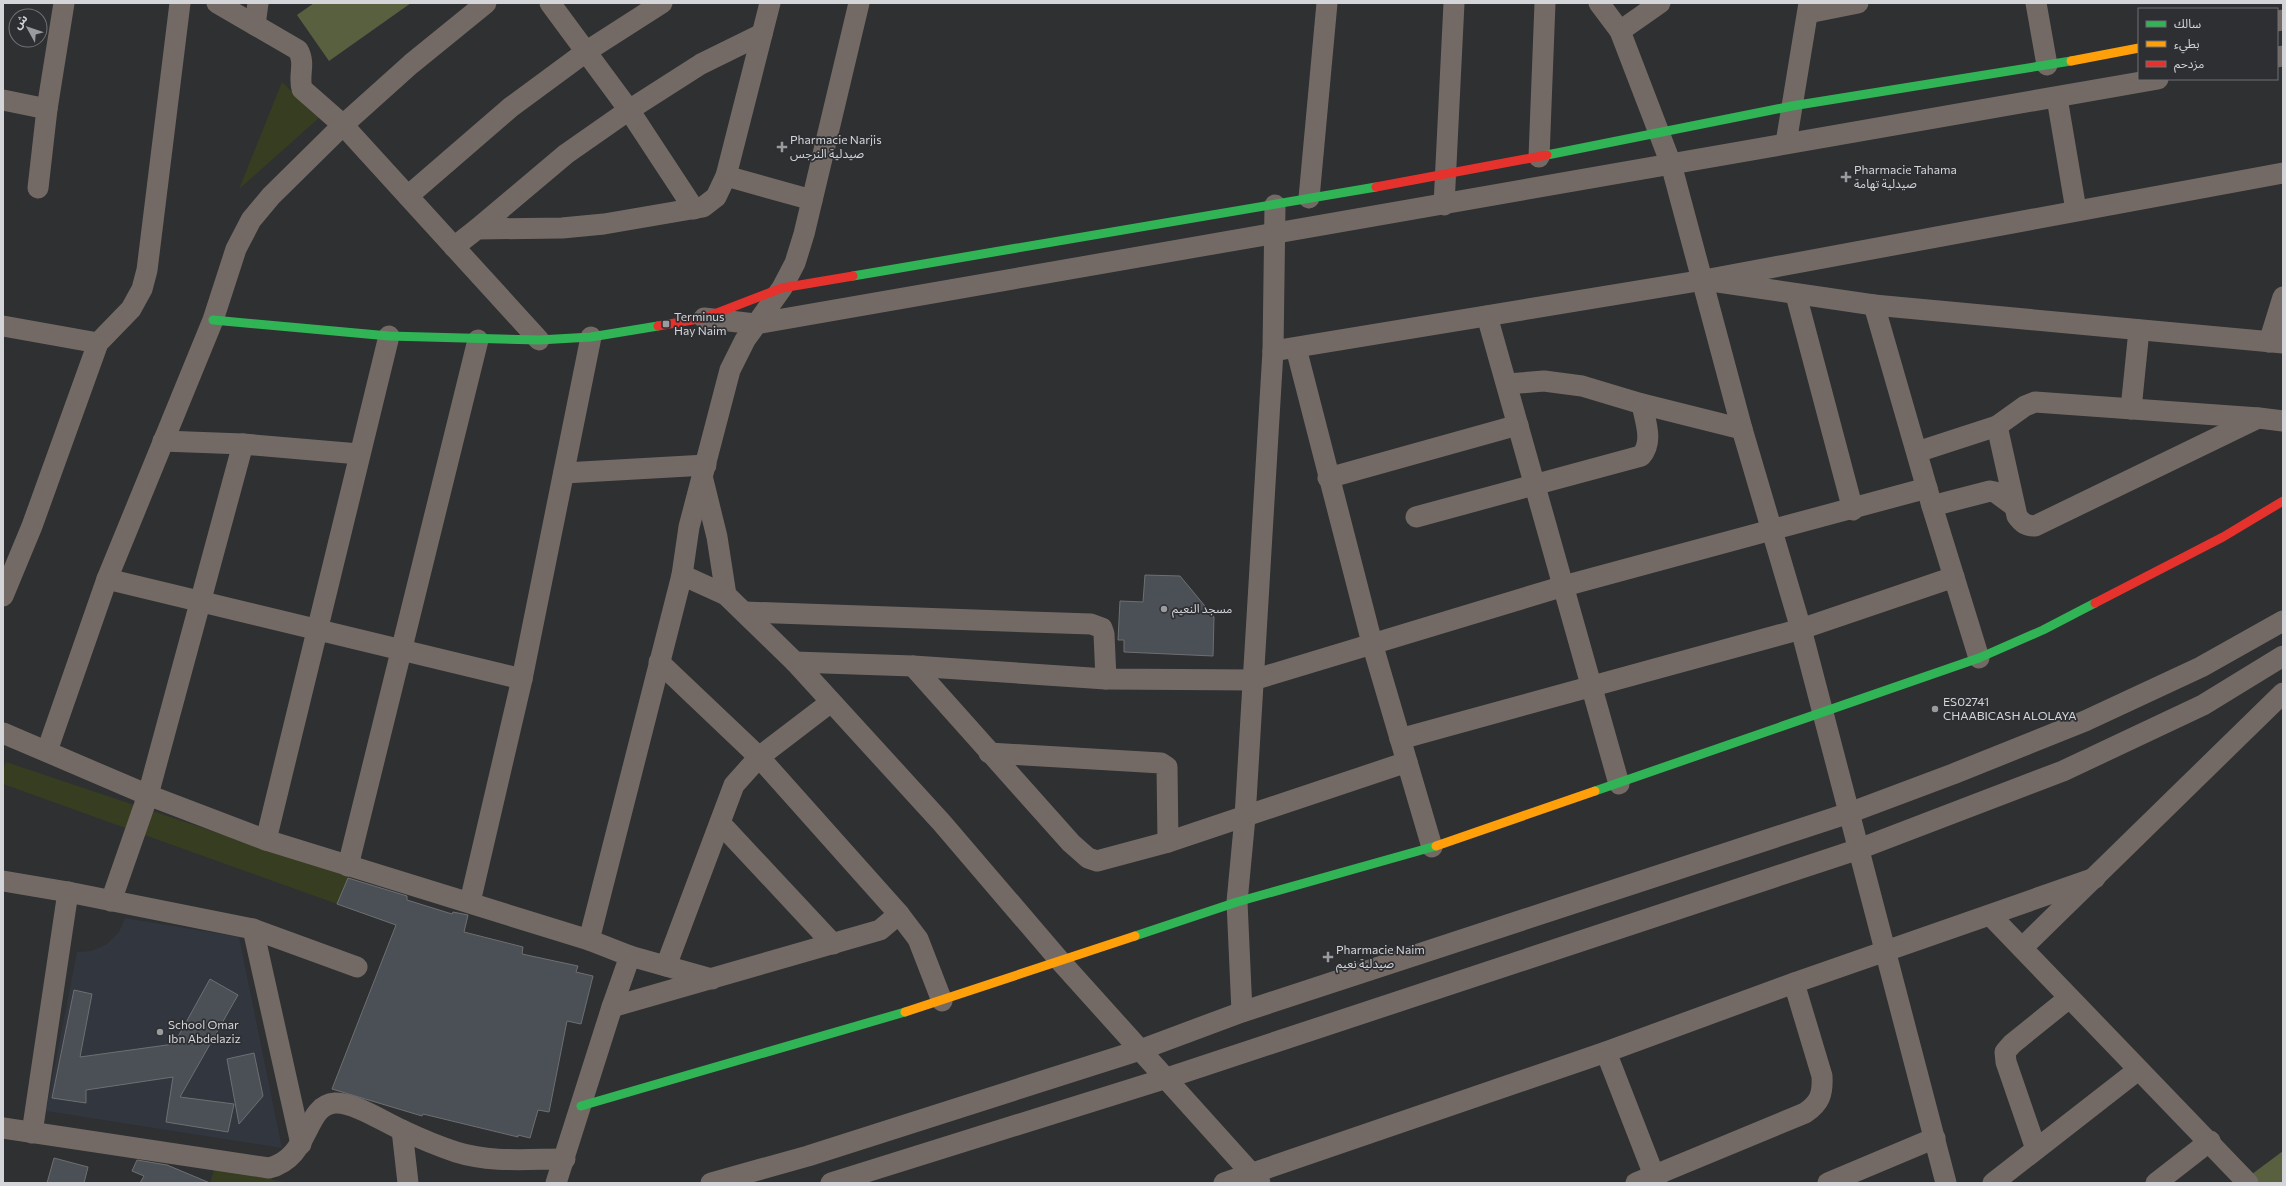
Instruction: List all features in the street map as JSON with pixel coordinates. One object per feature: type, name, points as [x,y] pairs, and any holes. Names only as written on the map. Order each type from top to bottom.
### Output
[{"type":"street","points":[[38,188],[47,110],[64,3]]},
{"type":"street","points":[[3,596],[32,526],[98,343],[131,309],[142,289],[147,270],[180,3]]},
{"type":"street","points":[[217,3],[298,50],[302,62],[300,82],[302,89],[343,125],[539,340]]},
{"type":"street","points":[[255,25],[258,3]]},
{"type":"street","points":[[47,751],[107,579],[213,320],[236,249],[251,220],[271,196],[343,125],[411,64],[486,3]]},
{"type":"street","points":[[550,3],[587,51],[629,110],[694,209]]},
{"type":"street","points":[[408,196],[511,107],[587,51],[662,3]]},
{"type":"street","points":[[477,229],[562,228],[604,224],[703,207],[716,197],[726,176],[770,3]]},
{"type":"street","points":[[589,940],[682,575],[689,527],[730,370],[754,324],[782,288],[795,263],[812,200],[859,3]]},
{"type":"street","points":[[1309,198],[1327,3]]},
{"type":"street","points":[[1444,205],[1454,3]]},
{"type":"street","points":[[1539,157],[1545,3]]},
{"type":"street","points":[[1599,3],[1620,31],[1661,132],[1671,164],[1704,280],[1742,429],[1801,629],[1824,713],[1946,1183]]},
{"type":"street","points":[[1620,31],[1660,3]]},
{"type":"street","points":[[1786,143],[1808,8],[1858,3]]},
{"type":"street","points":[[2036,3],[2047,65]]},
{"type":"street","points":[[454,247],[566,154],[629,110],[701,64],[762,34]]},
{"type":"street","points":[[213,320],[389,336],[478,340],[539,340],[591,337],[704,318],[782,288],[1275,206],[1309,198],[1445,175],[1539,157],[1792,106],[2047,65],[2138,48]]},
{"type":"street","points":[[704,318],[754,324],[1444,205],[1786,143],[2057,98],[2153,80]]},
{"type":"street","points":[[2057,98],[2076,210]]},
{"type":"street","points":[[3,100],[47,110]]},
{"type":"street","points":[[1273,351],[1704,280],[2076,210],[2283,173]]},
{"type":"street","points":[[726,176],[812,200]]},
{"type":"street","points":[[1242,1012],[1237,902],[1245,817],[1273,351],[1275,206]]},
{"type":"street","points":[[1704,280],[1796,295],[1874,305],[2276,342],[2283,297]]},
{"type":"street","points":[[1796,295],[1853,510]]},
{"type":"street","points":[[1874,305],[1929,497],[1979,658]]},
{"type":"street","points":[[1487,316],[1564,586],[1590,687],[1619,784]]},
{"type":"street","points":[[3,326],[98,343]]},
{"type":"street","points":[[2131,409],[2139,330]]},
{"type":"street","points":[[266,840],[316,630],[389,336]]},
{"type":"street","points":[[470,902],[522,679],[591,337]]},
{"type":"street","points":[[348,866],[478,340]]},
{"type":"street","points":[[1296,348],[1328,478],[1372,643],[1432,847]]},
{"type":"street","points":[[1507,384],[1544,381],[1582,386],[1642,404],[1742,429]]},
{"type":"street","points":[[1917,452],[1997,426],[2025,406],[2035,402],[2283,421]]},
{"type":"street","points":[[1416,517],[1535,483],[1641,456],[1649,443],[1642,404]]},
{"type":"street","points":[[1997,426],[2014,506],[2021,522],[2027,526],[2035,526],[2259,418]]},
{"type":"street","points":[[1328,478],[1518,425]]},
{"type":"street","points":[[163,441],[243,444],[359,454]]},
{"type":"street","points":[[111,901],[148,795],[243,444]]},
{"type":"street","points":[[564,473],[704,472]]},
{"type":"street","points":[[704,472],[717,537],[726,595]]},
{"type":"street","points":[[795,662],[913,666],[1106,679],[1253,680],[1564,586],[1853,510],[1929,497],[1990,491],[1995,492],[2014,506]]},
{"type":"street","points":[[581,1106],[942,1001],[1237,902],[1432,847],[1619,784],[1979,658],[2043,630],[2223,537],[2283,501]]},
{"type":"street","points":[[682,575],[726,595],[795,662],[942,823],[1061,962],[1167,1078],[1256,1179]]},
{"type":"street","points":[[1400,739],[1801,629],[1954,577]]},
{"type":"street","points":[[107,579],[522,679]]},
{"type":"street","points":[[745,612],[1091,624],[1102,628],[1104,634],[1106,679]]},
{"type":"street","points":[[711,1183],[808,1156],[1140,1050],[1242,1012],[1849,813],[1953,774],[2086,721],[2201,667],[2283,621]]},
{"type":"street","points":[[831,1183],[1167,1078],[1859,849],[2063,771],[2203,705],[2283,656]]},
{"type":"street","points":[[660,662],[759,756],[899,914],[918,939],[942,1001]]},
{"type":"street","points":[[913,666],[989,753],[1071,843],[1088,858],[1098,860],[1109,859],[1168,842],[1407,762]]},
{"type":"street","points":[[2022,948],[2283,693]]},
{"type":"street","points":[[666,966],[720,823],[728,797],[734,785],[759,756],[831,702]]},
{"type":"street","points":[[3,733],[148,795],[266,840],[470,902],[589,940],[630,956],[712,979]]},
{"type":"street","points":[[989,753],[1161,763],[1167,767],[1168,842]]},
{"type":"street","points":[[720,823],[833,944]]},
{"type":"street","points":[[1224,1183],[1256,1179],[1794,983],[1991,916],[2095,878]]},
{"type":"street","points":[[3,881],[68,892],[253,929],[357,967]]},
{"type":"street","points":[[32,1132],[68,892]]},
{"type":"street","points":[[612,1007],[880,930],[899,914]]},
{"type":"street","points":[[1991,916],[2138,1070],[2210,1141],[2248,1183]]},
{"type":"street","points":[[253,929],[301,1144]]},
{"type":"street","points":[[556,1183],[612,1007],[630,956]]},
{"type":"street","points":[[1606,1052],[1649,1181],[1805,1113],[1814,1107],[1820,1099],[1822,1076],[1794,983]]},
{"type":"street","points":[[2036,1149],[2006,1062],[2005,1052],[2012,1044],[2069,998]]},
{"type":"street","points":[[1993,1183],[2138,1070]]},
{"type":"street","points":[[3,1128],[269,1168],[282,1165],[292,1157],[301,1144],[312,1120],[324,1106],[334,1103],[357,1109],[402,1130],[456,1152],[484,1158],[564,1159]]},
{"type":"street","points":[[402,1130],[408,1183]]},
{"type":"street","points":[[1828,1183],[1935,1138]]},
{"type":"street","points":[[2156,1183],[2210,1141]]},
{"type":"shaded area","name":"School Omar Ibn Abdelaziz","points":[[125,918],[239,937],[282,1148],[46,1111],[77,952],[91,951],[107,944],[119,932]]},
{"type":"green space","points":[[314,3],[411,3],[329,61],[297,15]]},
{"type":"green space","points":[[282,82],[319,118],[239,189]]},
{"type":"green space","points":[[6,762],[349,877],[337,904],[3,784],[3,770]]},
{"type":"green space","points":[[2283,1151],[2283,1183],[2240,1183]]},
{"type":"green space","points":[[215,1167],[288,1183],[210,1183]]},
{"type":"building","name":"مسجد النعيم","points":[[1145,575],[1180,576],[1214,617],[1213,656],[1124,652],[1124,640],[1118,640],[1120,601],[1143,602]]},
{"type":"building","points":[[348,878],[407,896],[407,900],[452,914],[453,912],[468,915],[464,932],[523,947],[522,954],[578,966],[576,972],[593,976],[581,1024],[567,1021],[549,1112],[538,1110],[530,1138],[518,1135],[518,1137],[423,1114],[422,1116],[332,1089],[396,925],[337,904]]},
{"type":"building","points":[[210,979],[238,995],[180,1097],[234,1104],[228,1132],[166,1122],[173,1077],[86,1090],[86,1103],[52,1098],[74,990],[92,994],[80,1057],[174,1044]]},
{"type":"building","points":[[254,1053],[263,1096],[239,1124],[227,1059]]},
{"type":"building","points":[[54,1158],[88,1167],[84,1183],[47,1183]]},
{"type":"building","points":[[137,1160],[167,1165],[210,1183],[140,1183],[144,1176],[132,1171]]},
{"type":"traffic: fast","points":[[1547,155],[1792,106],[2071,61]]},
{"type":"traffic: fast","points":[[853,276],[1376,187]]},
{"type":"traffic: fast","points":[[213,320],[389,336],[539,340],[591,337],[658,326]]},
{"type":"traffic: fast","points":[[1595,791],[1979,658],[2043,630],[2095,603]]},
{"type":"traffic: fast","points":[[1135,936],[1237,902],[1436,846]]},
{"type":"traffic: fast","points":[[581,1106],[905,1012]]},
{"type":"traffic: slow","points":[[2071,61],[2138,48]]},
{"type":"traffic: slow","points":[[1436,846],[1595,791]]},
{"type":"traffic: slow","points":[[905,1012],[1135,936]]},
{"type":"traffic: jam","points":[[1376,187],[1547,155]]},
{"type":"traffic: jam","points":[[658,326],[704,318],[782,288],[853,276]]},
{"type":"traffic: jam","points":[[2095,603],[2223,537],[2283,501]]},
{"type":"place","name":"Pharmacie Narjis صيدلية النرجس","points":[[782,147]]},
{"type":"place","name":"Pharmacie Tahama صيدلية تهامة","points":[[1846,177]]},
{"type":"place","name":"Terminus Hay Naim","points":[[666,324]]},
{"type":"place","name":"مسجد النعيم","points":[[1164,609]]},
{"type":"place","name":"ES02741 CHAABICASH ALOLAYA","points":[[1935,709]]},
{"type":"place","name":"Pharmacie Naim صيدلية نعيم","points":[[1328,957]]},
{"type":"place","name":"School Omar Ibn Abdelaziz","points":[[160,1032]]}]
